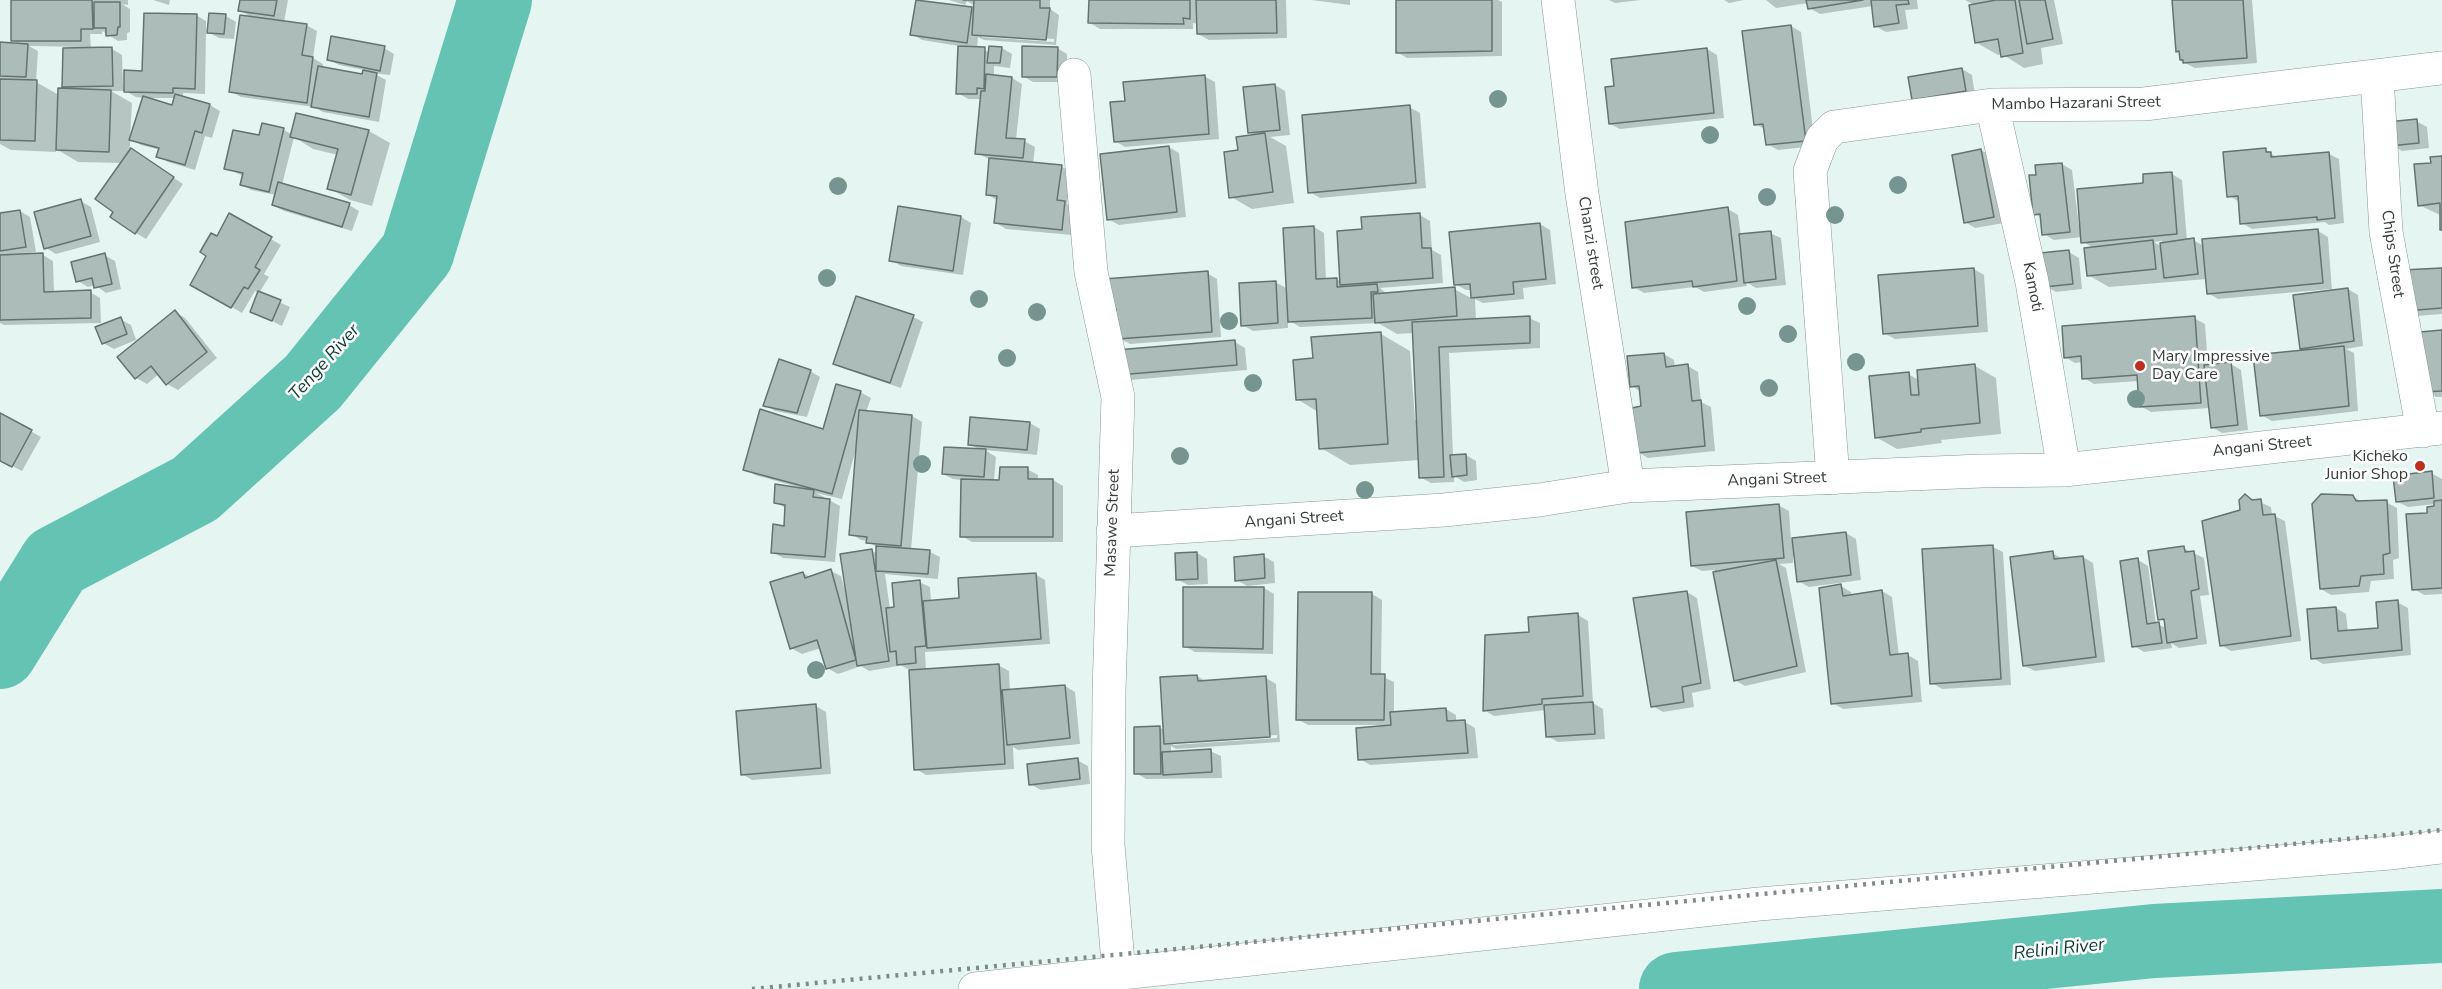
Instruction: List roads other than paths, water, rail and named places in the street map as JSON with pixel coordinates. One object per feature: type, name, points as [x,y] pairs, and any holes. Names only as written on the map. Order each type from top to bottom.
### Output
[{"type":"street","name":"Chanzi street","points":[[1558,0],[1582,194],[1628,486]]},
{"type":"street","name":"Mambo Hazarani Street","points":[[1833,478],[1810,171],[1822,139],[1834,127],[1992,105],[2144,104],[2442,68]]},
{"type":"street","name":"Masawe Street","points":[[1074,75],[1091,272],[1118,397],[1113,531],[1108,845],[1119,974]]},
{"type":"street","name":"Chips Street","points":[[2377,76],[2386,232],[2432,430]]},
{"type":"street","name":"Kamoti","points":[[1992,105],[2032,282],[2064,470]]},
{"type":"street","name":"Angani Street","points":[[1113,531],[1444,510],[1539,500],[1628,486],[1980,471],[2064,470],[2291,443],[2432,430]]},
{"type":"street","points":[[975,989],[1758,904],[2442,847]]},
{"type":"waterway","name":"Tenge River","points":[[0,652],[56,562],[195,489],[313,382],[417,253],[495,0]]},
{"type":"waterway","name":"Relini River","points":[[1676,989],[2154,941],[2442,926]]},
{"type":"railway","points":[[752,989],[2442,830]]},
{"type":"place","name":"Mary Impressive Day Care","points":[[2140,366]]},
{"type":"place","name":"Kicheko Junior Shop","points":[[2420,466]]}]
